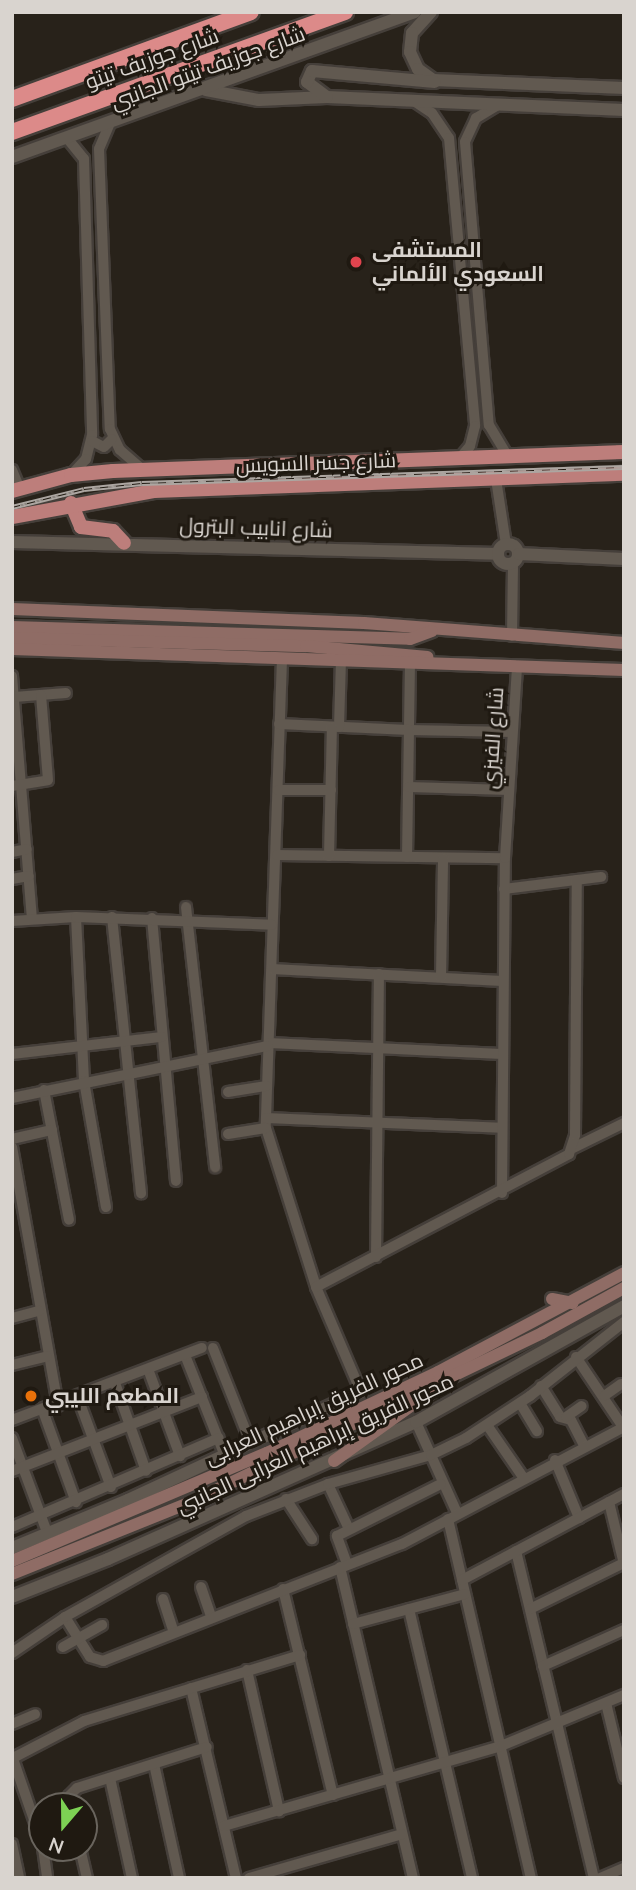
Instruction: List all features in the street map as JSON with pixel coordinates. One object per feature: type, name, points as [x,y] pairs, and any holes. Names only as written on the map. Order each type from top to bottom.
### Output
[{"type":"highway","name":"شارع جوزيف تيتو","points":[[12,99],[251,12]]},
{"type":"highway","name":"شارع جوزيف تيتو","points":[[12,132],[345,12]]},
{"type":"main road","name":"شارع جسر السويس","points":[[16,490],[71,475],[142,469],[624,452]]},
{"type":"main road","name":"شارع جسر السويس","points":[[12,517],[71,503],[154,491],[624,474]]},
{"type":"main road","points":[[71,503],[81,527],[113,531],[124,543]]},
{"type":"main road","points":[[12,609],[436,630],[624,643]]},
{"type":"main road","points":[[12,627],[410,639],[436,630]]},
{"type":"main road","points":[[12,638],[306,646],[421,655],[443,663]]},
{"type":"main road","name":"شارع الفيزي","points":[[12,649],[517,666]]},
{"type":"main road","points":[[517,666],[624,670]]},
{"type":"main road","name":"محور الفريق إبراهيم العرابى","points":[[12,1561],[50,1541],[256,1459],[574,1303],[624,1273]]},
{"type":"main road","name":"محور الفريق إبراهيم العرابى","points":[[12,1574],[191,1502],[440,1383],[624,1288]]},
{"type":"main road","points":[[552,1299],[574,1303]]},
{"type":"main road","points":[[334,1461],[407,1413],[440,1383]]},
{"type":"street","name":"شارع جوزيف تيتو الجانبي","points":[[12,157],[415,12]]},
{"type":"street","points":[[431,12],[412,33],[410,52],[418,69],[442,82]]},
{"type":"street","points":[[327,97],[307,82],[312,71],[442,82],[624,88]]},
{"type":"street","points":[[206,89],[258,100],[327,97],[624,110]]},
{"type":"street","points":[[413,101],[437,118],[449,138],[473,438],[459,459]]},
{"type":"street","points":[[499,105],[476,118],[465,142],[493,438],[508,457]]},
{"type":"street","points":[[110,123],[101,138],[99,161],[112,439],[142,469]]},
{"type":"street","points":[[67,138],[84,159],[92,441],[86,459],[71,475]]},
{"type":"street","points":[[84,159],[92,156],[99,161]]},
{"type":"street","points":[[473,438],[493,438]]},
{"type":"street","points":[[92,441],[104,447],[112,439]]},
{"type":"street","points":[[12,470],[16,490]]},
{"type":"street","points":[[496,479],[501,562],[516,559],[624,559]]},
{"type":"street","name":"شارع انابيب البترول","points":[[12,542],[502,549]]},
{"type":"street","points":[[502,549],[515,546],[512,636]]},
{"type":"street","points":[[282,659],[266,1123],[316,1287],[361,1392]]},
{"type":"street","points":[[329,856],[341,661]]},
{"type":"street","points":[[407,857],[410,663]]},
{"type":"street","name":"شارع الفيزي","points":[[502,1193],[504,889],[517,666]]},
{"type":"street","points":[[12,676],[18,785],[27,849],[32,918]]},
{"type":"street","points":[[14,699],[65,693]]},
{"type":"street","points":[[18,785],[48,780],[41,695]]},
{"type":"street","points":[[279,724],[512,732]]},
{"type":"street","points":[[409,787],[508,790]]},
{"type":"street","points":[[278,790],[331,790]]},
{"type":"street","points":[[12,852],[27,849]]},
{"type":"street","points":[[277,855],[505,858]]},
{"type":"street","points":[[440,977],[443,858]]},
{"type":"street","points":[[12,879],[29,876]]},
{"type":"street","points":[[504,889],[601,877]]},
{"type":"street","points":[[573,1148],[577,880]]},
{"type":"street","points":[[186,907],[215,1167]]},
{"type":"street","points":[[76,917],[84,1081],[106,1207]]},
{"type":"street","points":[[12,921],[32,918],[112,917],[272,925]]},
{"type":"street","points":[[112,917],[141,1193]]},
{"type":"street","points":[[152,918],[176,1181]]},
{"type":"street","points":[[272,969],[502,981]]},
{"type":"street","points":[[376,1257],[379,974]]},
{"type":"street","points":[[12,1054],[162,1037]]},
{"type":"street","points":[[12,1098],[269,1044],[502,1054]]},
{"type":"street","points":[[228,1092],[267,1086]]},
{"type":"street","points":[[44,1090],[69,1220]]},
{"type":"street","points":[[228,1133],[266,1123],[377,1123],[501,1128]]},
{"type":"street","points":[[316,1287],[502,1193],[565,1158],[573,1148],[624,1123]]},
{"type":"street","points":[[12,1139],[52,1130]]},
{"type":"street","points":[[12,1147],[16,1185],[58,1406]]},
{"type":"street","name":"محور الفريق إبراهيم العرابى الجانبي","points":[[12,1597],[334,1461],[416,1422],[624,1306]]},
{"type":"street","points":[[12,1318],[40,1311]]},
{"type":"street","points":[[12,1653],[65,1617],[266,1506],[328,1484],[431,1455],[487,1425],[520,1403],[576,1357],[622,1327]]},
{"type":"street","points":[[12,1420],[58,1406],[202,1348]]},
{"type":"street","points":[[213,1348],[251,1444]]},
{"type":"street","points":[[185,1355],[225,1456]]},
{"type":"street","points":[[12,1365],[47,1356]]},
{"type":"street","points":[[65,1617],[98,1662],[173,1630],[410,1540],[555,1460],[623,1427],[576,1357]]},
{"type":"street","points":[[148,1369],[180,1456]]},
{"type":"street","points":[[115,1383],[146,1471]]},
{"type":"street","points":[[604,1396],[621,1384]]},
{"type":"street","points":[[541,1386],[560,1417],[566,1417],[582,1406]]},
{"type":"street","name":"محور الفريق إبراهيم العرابى الجانبي","points":[[12,1548],[50,1541],[361,1392]]},
{"type":"street","points":[[17,1469],[202,1397]]},
{"type":"street","points":[[78,1398],[111,1487]]},
{"type":"street","points":[[520,1403],[537,1431]]},
{"type":"street","points":[[43,1411],[76,1502]]},
{"type":"street","points":[[566,1417],[584,1446]]},
{"type":"street","points":[[416,1422],[431,1455],[452,1516],[465,1594],[531,1878]]},
{"type":"street","points":[[487,1425],[523,1477]]},
{"type":"street","points":[[12,1438],[17,1469],[50,1541]]},
{"type":"street","points":[[12,1527],[111,1487],[219,1438]]},
{"type":"street","points":[[555,1460],[579,1517]]},
{"type":"street","points":[[328,1484],[349,1529]]},
{"type":"street","points":[[413,1878],[336,1540],[349,1529],[442,1484]]},
{"type":"street","points":[[462,1580],[624,1493]]},
{"type":"street","points":[[286,1499],[312,1539]]},
{"type":"street","points":[[530,1609],[624,1563],[609,1502]]},
{"type":"street","points":[[516,1551],[594,1878]]},
{"type":"street","points":[[201,1587],[211,1616]]},
{"type":"street","points":[[283,1589],[333,1795]]},
{"type":"street","points":[[353,1624],[465,1594]]},
{"type":"street","points":[[163,1599],[173,1630]]},
{"type":"street","points":[[409,1609],[472,1878]]},
{"type":"street","points":[[63,1647],[102,1625]]},
{"type":"street","points":[[543,1666],[624,1630]]},
{"type":"street","points":[[28,1801],[13,1757],[84,1721],[300,1655]]},
{"type":"street","points":[[247,1670],[279,1811]]},
{"type":"street","points":[[191,1688],[236,1878]]},
{"type":"street","points":[[225,1826],[500,1746],[624,1695]]},
{"type":"street","points":[[606,1703],[624,1778]]},
{"type":"street","points":[[12,1724],[35,1714]]},
{"type":"street","points":[[75,1792],[77,1788],[207,1747]]},
{"type":"street","points":[[154,1764],[179,1878]]},
{"type":"street","points":[[110,1777],[132,1878]]},
{"type":"street","points":[[249,1878],[402,1834]]},
{"type":"street","points":[[12,1844],[19,1878]]},
{"type":"street","points":[[600,1878],[624,1868]]},
{"type":"railway","points":[[12,507],[84,489],[142,483],[624,467]]},
{"type":"place","name":"المستشفى السعودي الألماني","points":[[356,262]]},
{"type":"place","name":"المطعم الليبي","points":[[31,1396]]}]
